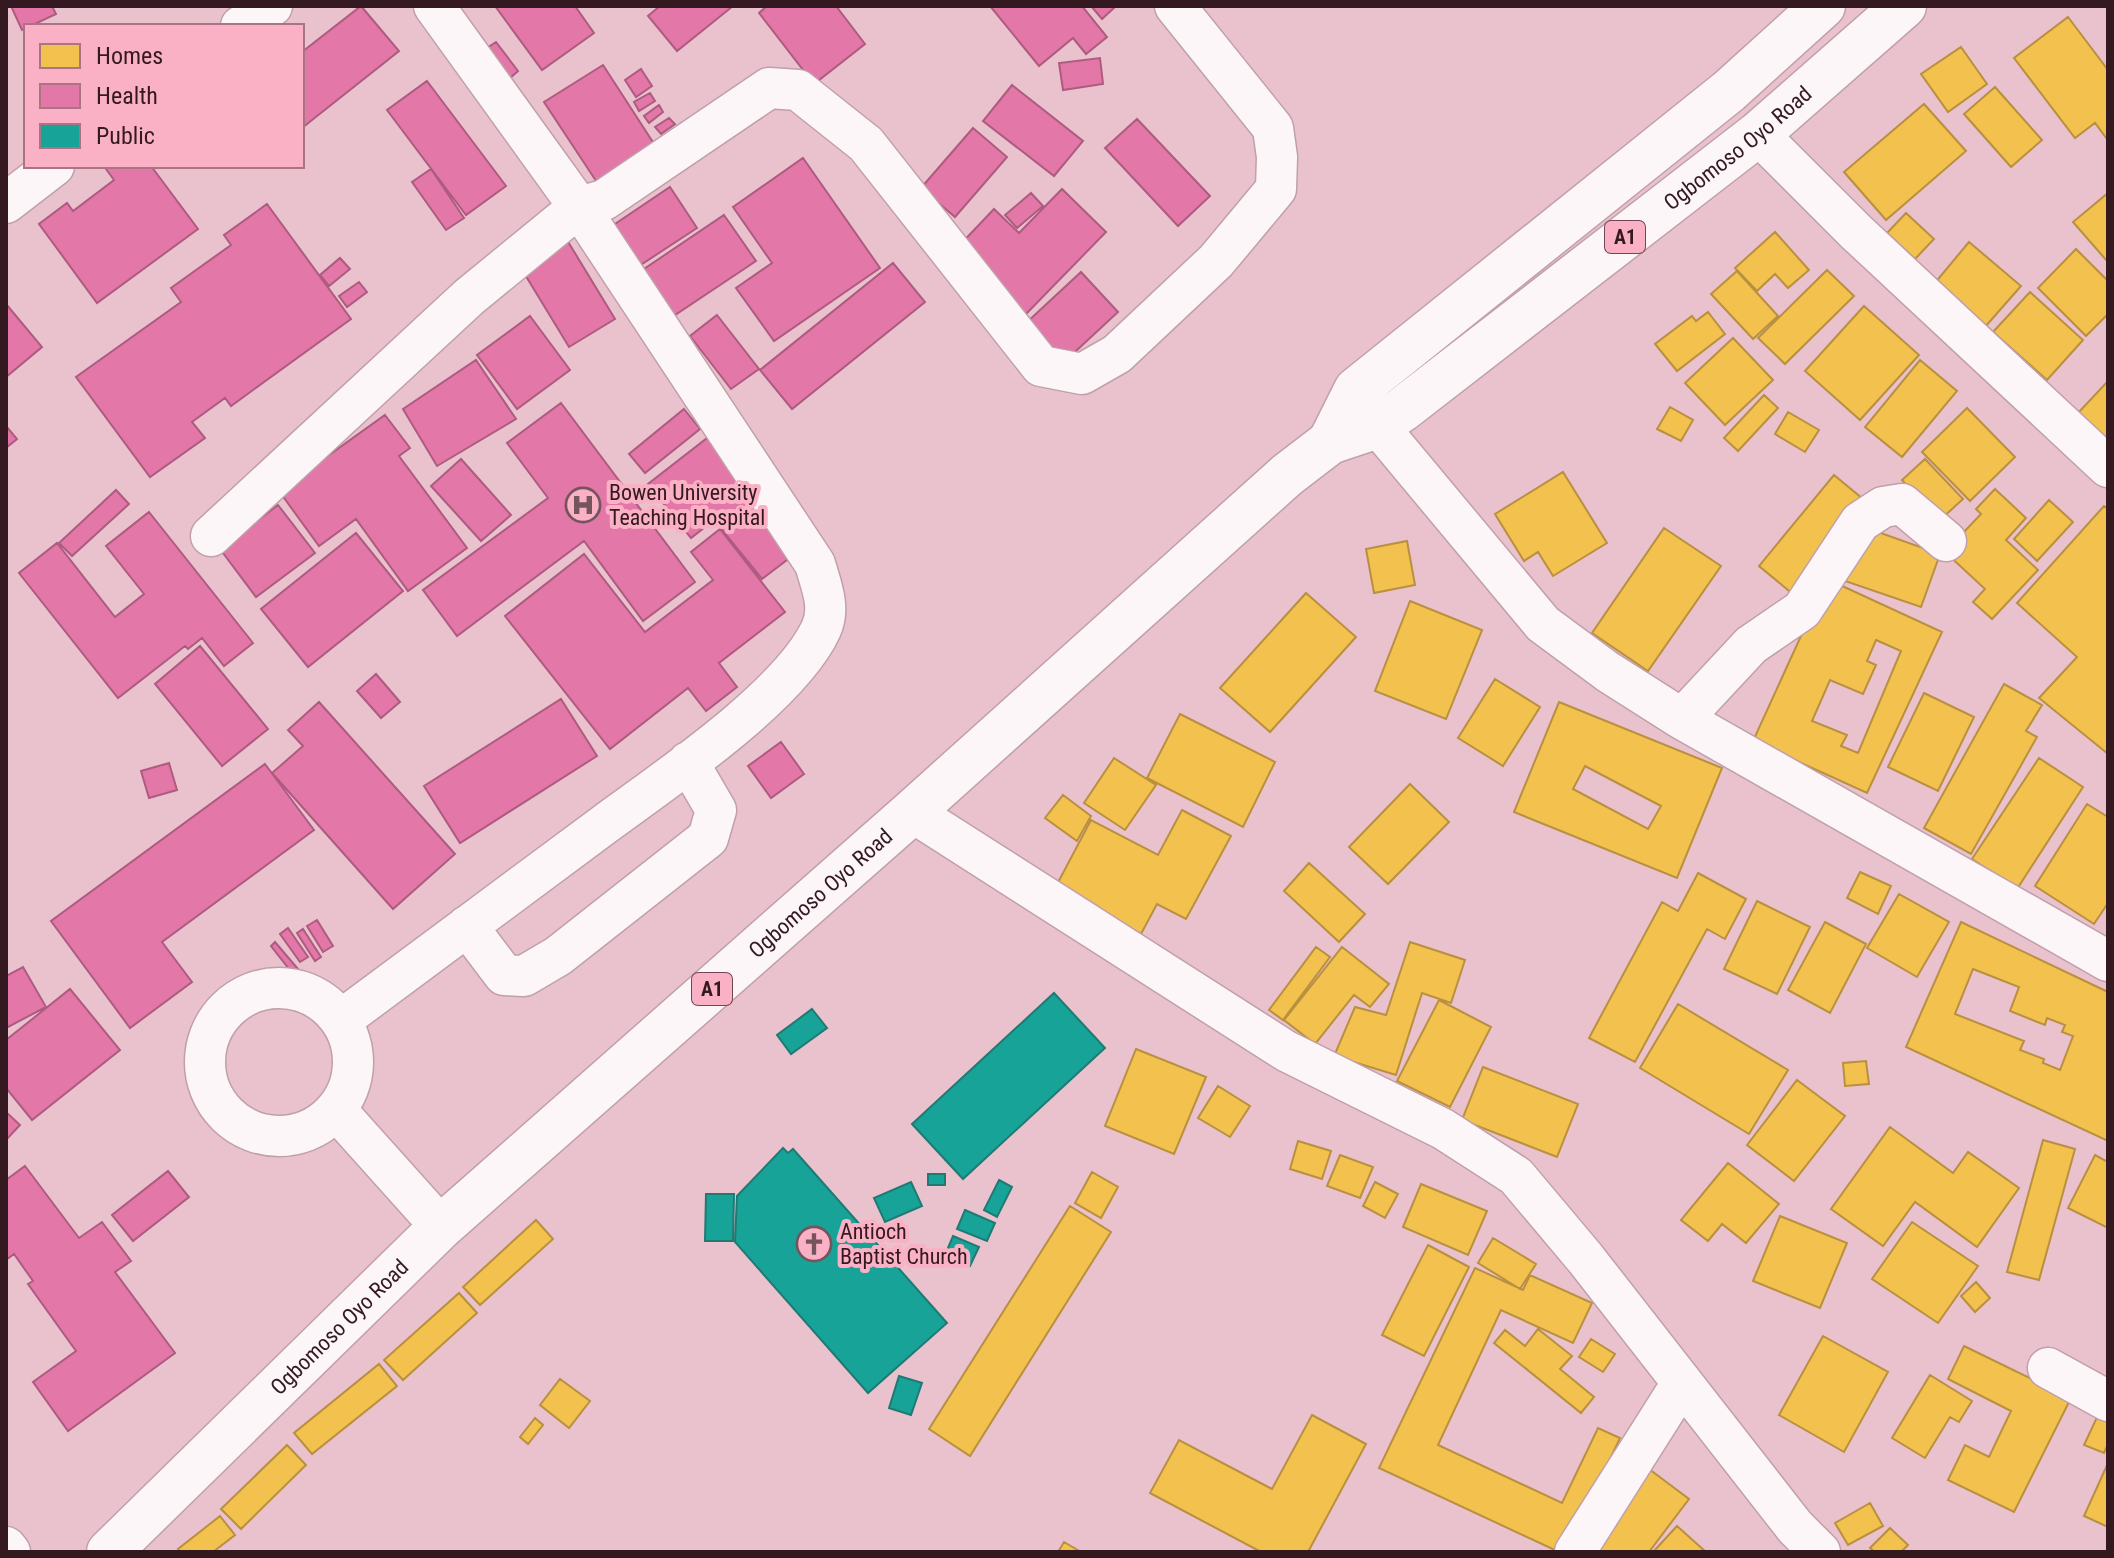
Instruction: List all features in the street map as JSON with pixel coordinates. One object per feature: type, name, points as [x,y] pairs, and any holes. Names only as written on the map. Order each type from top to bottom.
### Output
[{"type":"highway","name":"Ogbomoso Oyo Road","points":[[112,1551],[441,1227],[912,812],[1287,475],[1330,442],[1823,6]]},
{"type":"highway","name":"Ogbomoso Oyo Road","points":[[1367,408],[1758,134],[1904,6]]},
{"type":"street","points":[[244,24],[272,6]]},
{"type":"street","points":[[341,1020],[688,762],[766,698],[807,653],[823,626],[825,599],[815,564],[579,207],[434,6]]},
{"type":"street","points":[[211,536],[469,297],[579,207],[604,200],[769,88],[798,90],[866,144],[1041,366],[1082,374],[1117,354],[1216,261],[1276,189],[1277,157],[1273,128],[1175,6]]},
{"type":"street","points":[[1758,134],[1856,232],[2108,467]]},
{"type":"street","points":[[8,200],[51,168]]},
{"type":"street","points":[[1367,408],[1543,624],[1608,672],[1682,719],[2108,961]]},
{"type":"street","points":[[1682,719],[1751,645],[1802,610],[1860,522],[1883,507],[1902,504],[1946,541]]},
{"type":"street","points":[[467,926],[504,975],[524,976],[558,956],[708,838],[716,810],[688,762]]},
{"type":"street","points":[[912,812],[1286,1051],[1443,1129],[1516,1176],[1795,1527],[1820,1552]]},
{"type":"street","points":[[274,988],[293,989],[312,995],[341,1020],[354,1056],[350,1085],[337,1111],[322,1124],[286,1137],[247,1130],[231,1119],[209,1088],[206,1049],[211,1031],[237,1001],[274,988]]},
{"type":"street","points":[[337,1111],[441,1227]]},
{"type":"street","points":[[2048,1368],[2108,1401]]},
{"type":"street","points":[[1575,1552],[1682,1383]]},
{"type":"street","points":[[6,1547],[10,1552]]},
{"type":"building: Homes","points":[[2068,17],[2108,70],[2107,139],[2095,123],[2075,138],[2014,58]]},
{"type":"building: Homes","points":[[1961,47],[1987,84],[1948,112],[1921,74]]},
{"type":"building: Homes","points":[[1995,87],[2042,140],[2011,167],[1964,114]]},
{"type":"building: Homes","points":[[1924,104],[1966,151],[1886,220],[1844,172]]},
{"type":"building: Homes","points":[[2108,193],[2108,260],[2107,261],[2073,222]]},
{"type":"building: Homes","points":[[1906,213],[1934,239],[1915,259],[1887,233]]},
{"type":"building: Homes","points":[[1775,232],[1809,270],[1788,288],[1775,274],[1757,291],[1735,268]]},
{"type":"building: Homes","points":[[1969,242],[2021,286],[1985,327],[1934,284]]},
{"type":"building: Homes","points":[[2076,249],[2108,281],[2108,314],[2086,336],[2038,288]]},
{"type":"building: Homes","points":[[1827,270],[1854,296],[1785,364],[1758,338]]},
{"type":"building: Homes","points":[[1737,271],[1778,316],[1753,339],[1711,294]]},
{"type":"building: Homes","points":[[2030,292],[2083,340],[2047,380],[1993,332]]},
{"type":"building: Homes","points":[[1864,306],[1919,355],[1860,420],[1805,371]]},
{"type":"building: Homes","points":[[1708,312],[1725,334],[1677,371],[1655,344],[1692,316],[1696,321]]},
{"type":"building: Homes","points":[[1733,338],[1773,380],[1725,425],[1685,383]]},
{"type":"building: Homes","points":[[1920,360],[1957,391],[1902,457],[1865,427]]},
{"type":"building: Homes","points":[[2108,381],[2108,442],[2078,413]]},
{"type":"building: Homes","points":[[1764,395],[1778,408],[1738,451],[1724,438]]},
{"type":"building: Homes","points":[[1670,407],[1693,420],[1681,441],[1657,429]]},
{"type":"building: Homes","points":[[1967,408],[2015,457],[1970,501],[1922,452]]},
{"type":"building: Homes","points":[[1788,412],[1819,430],[1805,452],[1775,434]]},
{"type":"building: Homes","points":[[1925,459],[1963,499],[1939,521],[1902,480]]},
{"type":"building: Homes","points":[[1563,472],[1607,543],[1553,576],[1538,552],[1524,561],[1495,514]]},
{"type":"building: Homes","points":[[1834,475],[1869,504],[1794,595],[1759,566]]},
{"type":"building: Homes","points":[[1995,489],[2026,518],[2006,540],[2038,570],[1992,619],[1973,602],[1985,589],[1945,552],[1981,514],[1976,509]]},
{"type":"building: Homes","points":[[2049,500],[2073,522],[2037,561],[2014,539]]},
{"type":"building: Homes","points":[[2104,506],[2108,509],[2108,754],[2039,698],[2077,657],[2017,603]]},
{"type":"building: Homes","points":[[1861,526],[1940,554],[1921,607],[1842,580]]},
{"type":"building: Homes","points":[[1664,528],[1721,566],[1648,671],[1592,633]]},
{"type":"building: Homes","points":[[1407,541],[1415,585],[1374,593],[1366,549]]},
{"type":"building: Homes","points":[[1827,579],[1942,632],[1867,793],[1753,741]],"holes":[[[1876,640],[1901,651],[1858,753],[1841,746],[1847,735],[1812,721],[1830,680],[1863,694],[1876,665],[1867,661]]]},
{"type":"building: Homes","points":[[1306,593],[1356,637],[1270,732],[1220,688]]},
{"type":"building: Homes","points":[[1410,601],[1482,630],[1446,719],[1375,691]]},
{"type":"building: Homes","points":[[1495,679],[1540,707],[1503,766],[1458,738]]},
{"type":"building: Homes","points":[[2004,684],[2042,705],[2026,731],[2037,737],[1971,854],[1924,828]]},
{"type":"building: Homes","points":[[1924,693],[1974,717],[1938,791],[1888,767]]},
{"type":"building: Homes","points":[[1559,702],[1722,768],[1677,878],[1514,812]],"holes":[[[1585,766],[1661,806],[1648,829],[1573,789]]]},
{"type":"building: Homes","points":[[1180,714],[1275,762],[1243,827],[1147,778]]},
{"type":"building: Homes","points":[[1114,758],[1156,785],[1125,830],[1084,803]]},
{"type":"building: Homes","points":[[2039,758],[2083,787],[2017,889],[1972,859]]},
{"type":"building: Homes","points":[[1410,784],[1449,822],[1388,884],[1349,847]]},
{"type":"building: Homes","points":[[1063,795],[1091,816],[1077,841],[1045,818]]},
{"type":"building: Homes","points":[[2087,804],[2108,817],[2108,903],[2094,924],[2035,886]]},
{"type":"building: Homes","points":[[1182,810],[1231,836],[1186,919],[1157,904],[1141,934],[1055,888],[1091,820],[1158,855]]},
{"type":"building: Homes","points":[[1309,863],[1365,914],[1339,942],[1284,891]]},
{"type":"building: Homes","points":[[1860,872],[1891,886],[1878,914],[1847,898]]},
{"type":"building: Homes","points":[[1698,873],[1746,899],[1725,939],[1707,929],[1635,1062],[1589,1038],[1662,902],[1678,911]]},
{"type":"building: Homes","points":[[1899,894],[1949,922],[1917,977],[1867,948]]},
{"type":"building: Homes","points":[[1757,901],[1810,927],[1777,994],[1724,969]]},
{"type":"building: Homes","points":[[1825,922],[1866,944],[1830,1013],[1788,990]]},
{"type":"building: Homes","points":[[1961,922],[2108,992],[2108,1141],[1906,1047]],"holes":[[[1973,969],[2019,987],[2010,1011],[2045,1025],[2047,1018],[2065,1025],[2062,1032],[2073,1036],[2060,1070],[2043,1063],[2044,1059],[2020,1050],[2024,1041],[1955,1014]]]},
{"type":"building: Homes","points":[[1410,942],[1465,960],[1451,1003],[1422,993],[1396,1075],[1334,1056],[1355,1007],[1386,1015]]},
{"type":"building: Homes","points":[[1316,947],[1330,957],[1283,1020],[1269,1010]]},
{"type":"building: Homes","points":[[1342,947],[1389,984],[1370,1007],[1354,995],[1315,1044],[1284,1020]]},
{"type":"building: Homes","points":[[1439,1000],[1491,1027],[1450,1107],[1397,1081]]},
{"type":"building: Homes","points":[[1678,1004],[1788,1070],[1749,1134],[1640,1068]]},
{"type":"building: Homes","points":[[1136,1049],[1206,1077],[1174,1154],[1105,1126]]},
{"type":"building: Homes","points":[[1866,1061],[1869,1084],[1845,1086],[1843,1063]]},
{"type":"building: Homes","points":[[1483,1067],[1578,1104],[1557,1157],[1462,1120]]},
{"type":"building: Homes","points":[[1797,1080],[1845,1116],[1794,1181],[1747,1145]]},
{"type":"building: Homes","points":[[1218,1086],[1250,1106],[1230,1137],[1198,1118]]},
{"type":"building: Homes","points":[[1890,1127],[1953,1173],[1968,1152],[2019,1188],[1977,1247],[1915,1202],[1883,1246],[1831,1209]]},
{"type":"building: Homes","points":[[2043,1140],[2075,1149],[2039,1280],[2007,1272]]},
{"type":"building: Homes","points":[[1298,1141],[1331,1151],[1322,1179],[1290,1169]]},
{"type":"building: Homes","points":[[1340,1155],[1373,1167],[1360,1198],[1327,1186]]},
{"type":"building: Homes","points":[[2095,1155],[2108,1162],[2108,1228],[2068,1208]]},
{"type":"building: Homes","points":[[1728,1163],[1779,1204],[1746,1243],[1722,1224],[1708,1241],[1681,1220]]},
{"type":"building: Homes","points":[[1092,1172],[1118,1187],[1101,1218],[1075,1203]]},
{"type":"building: Homes","points":[[1375,1182],[1398,1194],[1385,1218],[1363,1206]]},
{"type":"building: Homes","points":[[1421,1184],[1487,1211],[1468,1255],[1403,1227]]},
{"type":"building: Homes","points":[[1070,1206],[1111,1232],[970,1456],[929,1429]]},
{"type":"building: Homes","points":[[1780,1216],[1847,1243],[1820,1308],[1753,1281]]},
{"type":"building: Homes","points":[[536,1220],[553,1239],[480,1305],[463,1287]]},
{"type":"building: Homes","points":[[1912,1222],[1978,1266],[1938,1323],[1872,1279]]},
{"type":"building: Homes","points":[[1493,1238],[1536,1264],[1520,1289],[1478,1263]]},
{"type":"building: Homes","points":[[1428,1245],[1469,1267],[1424,1356],[1382,1335]]},
{"type":"building: Homes","points":[[1475,1268],[1523,1290],[1530,1275],[1592,1303],[1573,1343],[1501,1310],[1438,1445],[1562,1503],[1598,1428],[1620,1438],[1588,1506],[1559,1552],[1379,1468]]},
{"type":"building: Homes","points":[[1976,1282],[1990,1298],[1975,1312],[1961,1296]]},
{"type":"building: Homes","points":[[459,1293],[477,1313],[403,1380],[384,1360]]},
{"type":"building: Homes","points":[[1538,1329],[1572,1356],[1560,1369],[1594,1397],[1581,1413],[1494,1343],[1505,1330],[1525,1346]]},
{"type":"building: Homes","points":[[1823,1336],[1888,1372],[1844,1452],[1779,1415]]},
{"type":"building: Homes","points":[[1591,1339],[1615,1354],[1603,1372],[1579,1357]]},
{"type":"building: Homes","points":[[1964,1346],[2071,1398],[2014,1512],[1948,1480],[1965,1445],[1989,1457],[2011,1411],[1948,1379]]},
{"type":"building: Homes","points":[[379,1364],[397,1386],[312,1454],[294,1433]]},
{"type":"building: Homes","points":[[1930,1375],[1972,1401],[1959,1422],[1950,1417],[1925,1458],[1892,1438]]},
{"type":"building: Homes","points":[[560,1379],[590,1401],[569,1428],[540,1405]]},
{"type":"building: Homes","points":[[2099,1413],[2108,1417],[2108,1444],[2104,1453],[2084,1445]]},
{"type":"building: Homes","points":[[1312,1415],[1366,1444],[1308,1552],[1261,1552],[1150,1493],[1179,1440],[1272,1489]]},
{"type":"building: Homes","points":[[535,1418],[543,1425],[528,1444],[520,1437]]},
{"type":"building: Homes","points":[[287,1445],[306,1465],[241,1529],[221,1509]]},
{"type":"building: Homes","points":[[2108,1463],[2108,1527],[2084,1516]]},
{"type":"building: Homes","points":[[1649,1469],[1689,1499],[1649,1552],[1585,1552]]},
{"type":"building: Homes","points":[[1870,1503],[1883,1526],[1848,1545],[1835,1523]]},
{"type":"building: Homes","points":[[220,1516],[235,1535],[213,1552],[180,1552],[178,1549]]},
{"type":"building: Homes","points":[[1677,1526],[1706,1552],[1653,1552]]},
{"type":"building: Homes","points":[[1890,1528],[1908,1545],[1901,1552],[1875,1552],[1870,1548]]},
{"type":"building: Homes","points":[[1064,1542],[1081,1552],[1058,1552]]},
{"type":"building: Health","points":[[11,6],[52,6],[56,14],[35,24],[24,24],[22,30]]},
{"type":"building: Health","points":[[361,6],[399,51],[304,126],[304,50]]},
{"type":"building: Health","points":[[495,6],[575,6],[594,33],[542,70]]},
{"type":"building: Health","points":[[660,6],[733,6],[677,51],[648,16]]},
{"type":"building: Health","points":[[767,6],[836,6],[865,44],[814,84],[759,13]]},
{"type":"building: Health","points":[[990,6],[1082,6],[1107,37],[1086,54],[1073,38],[1039,66]]},
{"type":"building: Health","points":[[1091,6],[1116,6],[1102,19]]},
{"type":"building: Health","points":[[496,42],[518,71],[510,78],[487,48]]},
{"type":"building: Health","points":[[1100,58],[1103,84],[1063,90],[1059,63]]},
{"type":"building: Health","points":[[603,65],[658,150],[600,187],[544,102]]},
{"type":"building: Health","points":[[641,69],[652,86],[636,97],[625,80]]},
{"type":"building: Health","points":[[427,81],[506,186],[466,215],[387,110]]},
{"type":"building: Health","points":[[1012,85],[1083,141],[1054,176],[983,121]]},
{"type":"building: Health","points":[[650,93],[655,101],[639,111],[634,102]]},
{"type":"building: Health","points":[[659,105],[663,112],[649,123],[644,116]]},
{"type":"building: Health","points":[[669,118],[675,124],[661,134],[655,127]]},
{"type":"building: Health","points":[[1137,119],[1210,196],[1178,226],[1105,148]]},
{"type":"building: Health","points":[[973,128],[1007,157],[955,217],[921,188]]},
{"type":"building: Health","points":[[803,158],[880,268],[774,341],[736,288],[772,263],[733,207]]},
{"type":"building: Health","points":[[152,168],[198,229],[97,303],[39,224],[67,203],[73,211],[114,180],[106,169]]},
{"type":"building: Health","points":[[431,169],[464,218],[446,230],[412,182]]},
{"type":"building: Health","points":[[670,187],[697,228],[636,268],[609,228]]},
{"type":"building: Health","points":[[1062,189],[1106,232],[1024,316],[955,250],[994,209],[1019,233]]},
{"type":"building: Health","points":[[1031,193],[1043,206],[1017,228],[1005,215]]},
{"type":"building: Health","points":[[267,204],[351,319],[231,406],[225,398],[192,422],[205,438],[150,477],[76,377],[181,302],[171,288],[231,245],[224,235]]},
{"type":"building: Health","points":[[724,215],[756,261],[666,321],[635,275]]},
{"type":"building: Health","points":[[567,240],[615,319],[569,347],[521,268]]},
{"type":"building: Health","points":[[340,258],[350,269],[329,286],[320,275]]},
{"type":"building: Health","points":[[893,263],[925,302],[792,409],[760,370]]},
{"type":"building: Health","points":[[1081,272],[1118,312],[1063,363],[1026,323]]},
{"type":"building: Health","points":[[359,282],[367,292],[347,307],[339,296]]},
{"type":"building: Health","points":[[6,304],[42,347],[6,377]]},
{"type":"building: Health","points":[[717,315],[759,369],[731,389],[690,336]]},
{"type":"building: Health","points":[[530,316],[570,370],[517,409],[477,355]]},
{"type":"building: Health","points":[[476,360],[516,419],[437,466],[403,409]]},
{"type":"building: Health","points":[[561,403],[695,582],[643,621],[584,541],[457,636],[423,590],[548,498],[507,443]]},
{"type":"building: Health","points":[[684,409],[700,429],[645,473],[629,454]]},
{"type":"building: Health","points":[[385,415],[410,448],[399,456],[467,548],[408,591],[356,519],[319,546],[279,491]]},
{"type":"building: Health","points":[[6,426],[17,439],[6,448]]},
{"type":"building: Health","points":[[711,435],[800,550],[762,579],[714,520],[691,538],[648,484]]},
{"type":"building: Health","points":[[461,459],[511,515],[481,541],[431,486]]},
{"type":"building: Health","points":[[116,490],[129,504],[72,556],[59,543]]},
{"type":"building: Health","points":[[278,505],[315,553],[256,597],[220,549]]},
{"type":"building: Health","points":[[149,512],[253,643],[224,666],[202,638],[188,649],[185,646],[118,698],[19,573],[57,543],[115,617],[144,594],[106,546]]},
{"type":"building: Health","points":[[720,529],[785,612],[719,663],[737,687],[706,711],[688,688],[610,749],[505,616],[584,554],[645,632],[713,580],[691,552]]},
{"type":"building: Health","points":[[356,533],[403,591],[308,667],[261,609]]},
{"type":"building: Health","points":[[200,646],[268,729],[222,766],[155,684]]},
{"type":"building: Health","points":[[376,674],[400,702],[381,718],[357,691]]},
{"type":"building: Health","points":[[561,699],[597,756],[460,843],[424,786]]},
{"type":"building: Health","points":[[319,702],[455,854],[393,909],[272,773],[303,746],[288,730]]},
{"type":"building: Health","points":[[781,742],[804,774],[771,798],[748,766]]},
{"type":"building: Health","points":[[169,763],[177,790],[149,798],[141,771]]},
{"type":"building: Health","points":[[265,764],[314,830],[162,942],[192,982],[130,1028],[51,921]]},
{"type":"building: Health","points":[[317,920],[333,946],[323,952],[307,926]]},
{"type":"building: Health","points":[[288,928],[308,957],[300,962],[280,934]]},
{"type":"building: Health","points":[[303,929],[321,957],[315,961],[297,933]]},
{"type":"building: Health","points":[[275,942],[298,969],[293,974],[271,946]]},
{"type":"building: Health","points":[[23,967],[46,1007],[6,1028],[6,976]]},
{"type":"building: Health","points":[[70,989],[120,1050],[32,1120],[6,1088],[6,1040]]},
{"type":"building: Health","points":[[6,1112],[20,1125],[6,1140]]},
{"type":"building: Health","points":[[25,1166],[79,1238],[102,1222],[131,1261],[115,1272],[175,1353],[68,1431],[33,1382],[76,1351],[28,1284],[33,1281],[14,1254],[6,1260],[6,1180]]},
{"type":"building: Health","points":[[168,1171],[189,1197],[133,1241],[112,1215]]},
{"type":"building: Public","points":[[1054,993],[1105,1048],[963,1179],[912,1124]]},
{"type":"building: Public","points":[[812,1009],[827,1028],[791,1054],[777,1035]]},
{"type":"building: Public","points":[[783,1148],[788,1153],[793,1149],[947,1323],[868,1393],[735,1242],[737,1196]]},
{"type":"building: Public","points":[[928,1174],[945,1174],[945,1185],[928,1185]]},
{"type":"building: Public","points":[[999,1180],[1012,1187],[997,1217],[984,1210]]},
{"type":"building: Public","points":[[911,1182],[922,1206],[885,1222],[874,1198]]},
{"type":"building: Public","points":[[706,1194],[734,1194],[733,1241],[705,1241]]},
{"type":"building: Public","points":[[965,1210],[995,1223],[987,1241],[957,1229]]},
{"type":"building: Public","points":[[953,1236],[979,1247],[970,1266],[945,1255]]},
{"type":"building: Public","points":[[899,1376],[922,1383],[911,1415],[889,1408]]},
{"type":"place","name":"Bowen University Teaching Hospital","points":[[583,505]]},
{"type":"place","name":"Antioch Baptist Church","points":[[814,1244]]}]
